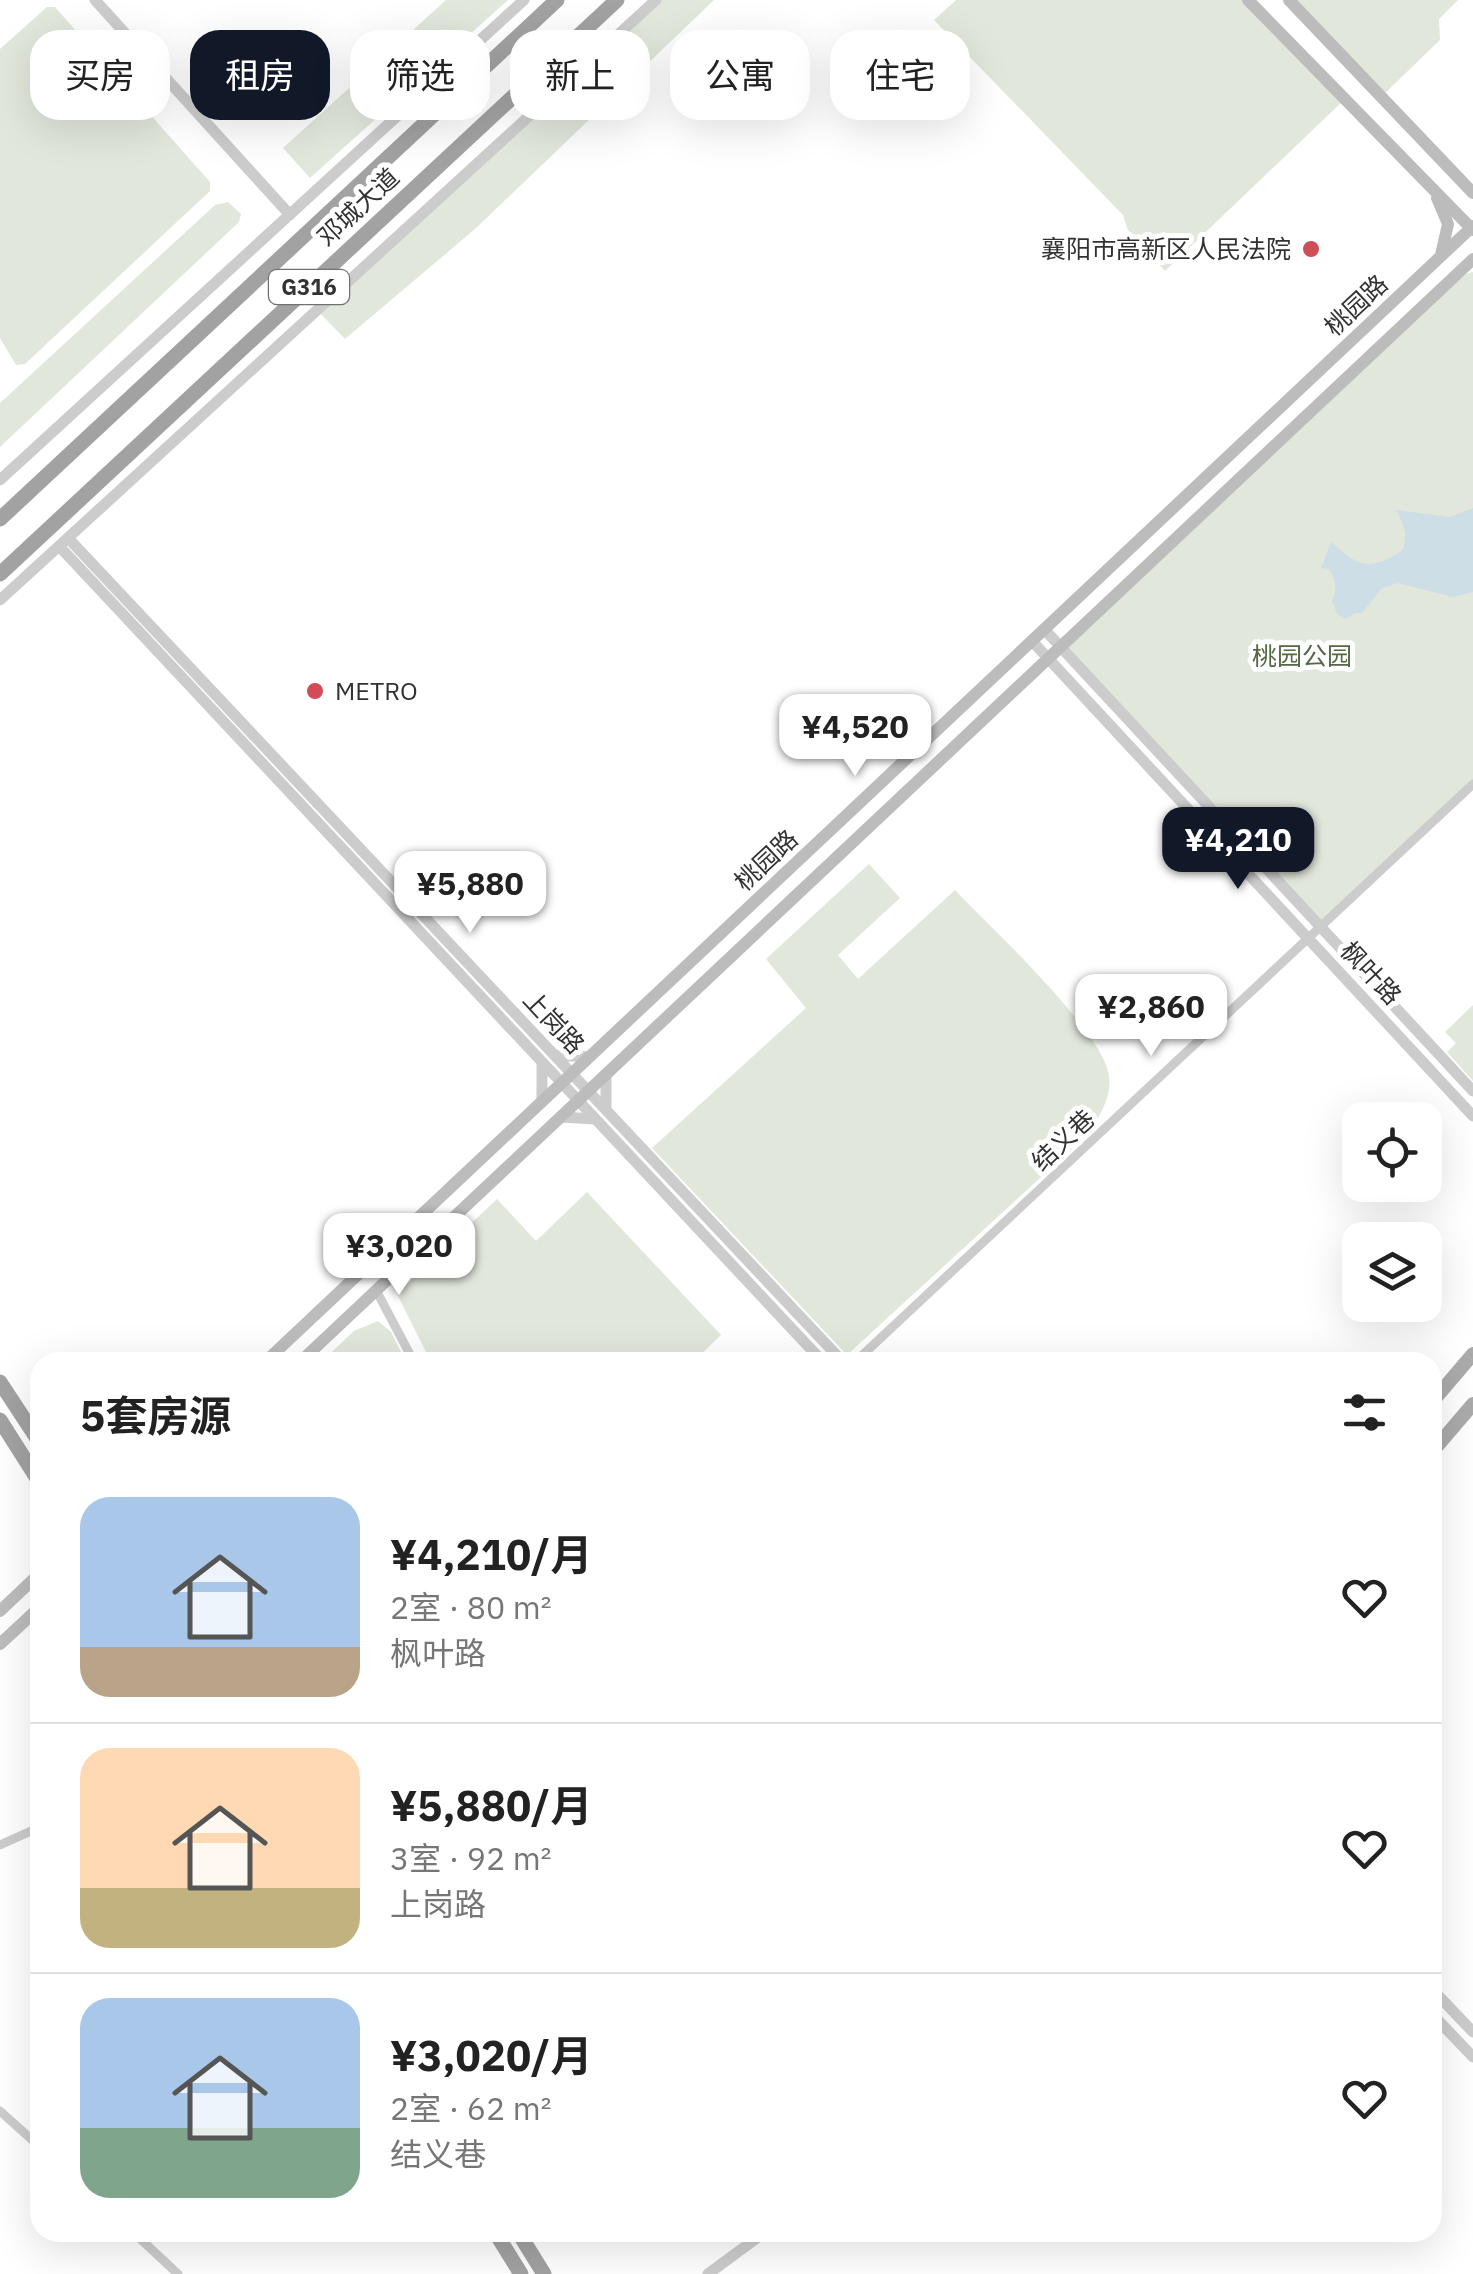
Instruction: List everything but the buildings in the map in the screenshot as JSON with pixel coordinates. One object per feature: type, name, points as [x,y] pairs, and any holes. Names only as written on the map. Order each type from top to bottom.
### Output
[{"type":"highway","name":"邓城大道","points":[[0,519],[557,0]]},
{"type":"highway","name":"邓城大道","points":[[0,574],[617,0]]},
{"type":"highway","points":[[0,1382],[30,1428]]},
{"type":"highway","points":[[0,1420],[30,1467]]},
{"type":"highway","points":[[502,2242],[522,2274]]},
{"type":"highway","points":[[524,2242],[544,2274]]},
{"type":"main road","points":[[1248,0],[1472,228]]},
{"type":"main road","points":[[1289,0],[1473,193]]},
{"type":"main road","points":[[1454,172],[1473,179]]},
{"type":"main road","points":[[1434,191],[1448,224],[1440,257]]},
{"type":"main road","name":"桃园路","points":[[275,1352],[1472,228]]},
{"type":"main road","name":"桃园路","points":[[311,1352],[1473,259]]},
{"type":"main road","points":[[1452,278],[1473,272]]},
{"type":"main road","points":[[1442,1390],[1473,1354]]},
{"type":"main road","points":[[1442,1440],[1473,1404]]},
{"type":"main road","points":[[0,1611],[30,1582]]},
{"type":"main road","points":[[0,1644],[30,1616]]},
{"type":"street","points":[[95,0],[290,215]]},
{"type":"street","points":[[0,480],[524,0]]},
{"type":"street","points":[[0,600],[656,0]]},
{"type":"street","name":"上岗路","points":[[63,542],[554,1055],[567,1079]]},
{"type":"street","name":"上岗路","points":[[63,542],[542,1063],[567,1079],[583,1096],[814,1352]]},
{"type":"street","name":"枫叶路","points":[[1044,630],[1473,1091]]},
{"type":"street","name":"枫叶路","points":[[1032,641],[1473,1116]]},
{"type":"street","name":"结义巷","points":[[866,1352],[1473,784]]},
{"type":"street","points":[[554,1055],[590,1057]]},
{"type":"street","points":[[542,1063],[542,1102]]},
{"type":"street","points":[[560,1118],[600,1115],[606,1074]]},
{"type":"street","name":"上岗路","points":[[600,1115],[833,1352]]},
{"type":"street","points":[[376,1290],[409,1352]]},
{"type":"street","points":[[0,1846],[30,1832]]},
{"type":"street","points":[[1442,2000],[1473,2032]]},
{"type":"street","points":[[1442,2024],[1473,2057]]},
{"type":"street","points":[[0,2110],[30,2138]]},
{"type":"street","points":[[144,2242],[178,2274]]},
{"type":"street","points":[[708,2274],[751,2242]]},
{"type":"green space","points":[[446,0],[508,0],[475,30],[413,30]]},
{"type":"green space","points":[[656,0],[714,0],[683,30],[670,30],[670,42],[650,61],[650,30],[623,30]]},
{"type":"green space","points":[[956,0],[1248,0],[1345,99],[1165,271],[1128,230],[1123,215],[970,57],[970,30],[944,30],[934,20]]},
{"type":"green space","points":[[1289,0],[1458,0],[1439,19],[1440,40],[1381,97]]},
{"type":"green space","points":[[47,7],[55,7],[75,30],[30,30],[30,120],[155,120],[210,182],[210,191],[25,364],[16,365],[0,338],[0,49]]},
{"type":"green space","points":[[350,87],[350,120],[375,120],[310,178],[283,148],[314,120],[330,120],[330,105]]},
{"type":"green space","points":[[525,120],[589,120],[475,229],[345,339],[317,310]]},
{"type":"green space","points":[[228,202],[241,214],[239,222],[0,447],[0,403],[215,205]]},
{"type":"green space","name":"桃园公园","points":[[1473,272],[1473,784],[1320,927],[1060,647],[1452,278]]},
{"type":"green space","points":[[869,864],[900,898],[838,955],[858,979],[955,890],[1067,1008],[1088,1034],[1109,1076],[1104,1106],[1088,1134],[850,1352],[844,1352],[652,1148],[806,1008],[766,959]]},
{"type":"green space","points":[[1473,1005],[1473,1081],[1447,1052],[1456,1043],[1445,1032]]},
{"type":"green space","points":[[587,1192],[721,1335],[703,1352],[426,1352],[397,1294],[497,1199],[536,1241]]},
{"type":"green space","points":[[378,1321],[391,1332],[401,1352],[332,1352],[354,1331]]},
{"type":"shaded area","points":[[1473,508],[1473,592],[1453,597],[1397,583],[1381,589],[1362,613],[1346,619],[1337,614],[1332,601],[1336,589],[1333,577],[1329,569],[1321,568],[1331,542],[1349,557],[1373,564],[1403,550],[1404,530],[1396,510],[1450,517]]},
{"type":"place","name":"襄阳市高新区人民法院","points":[[1311,249]]},
{"type":"place","name":"METRO","points":[[315,691]]}]
